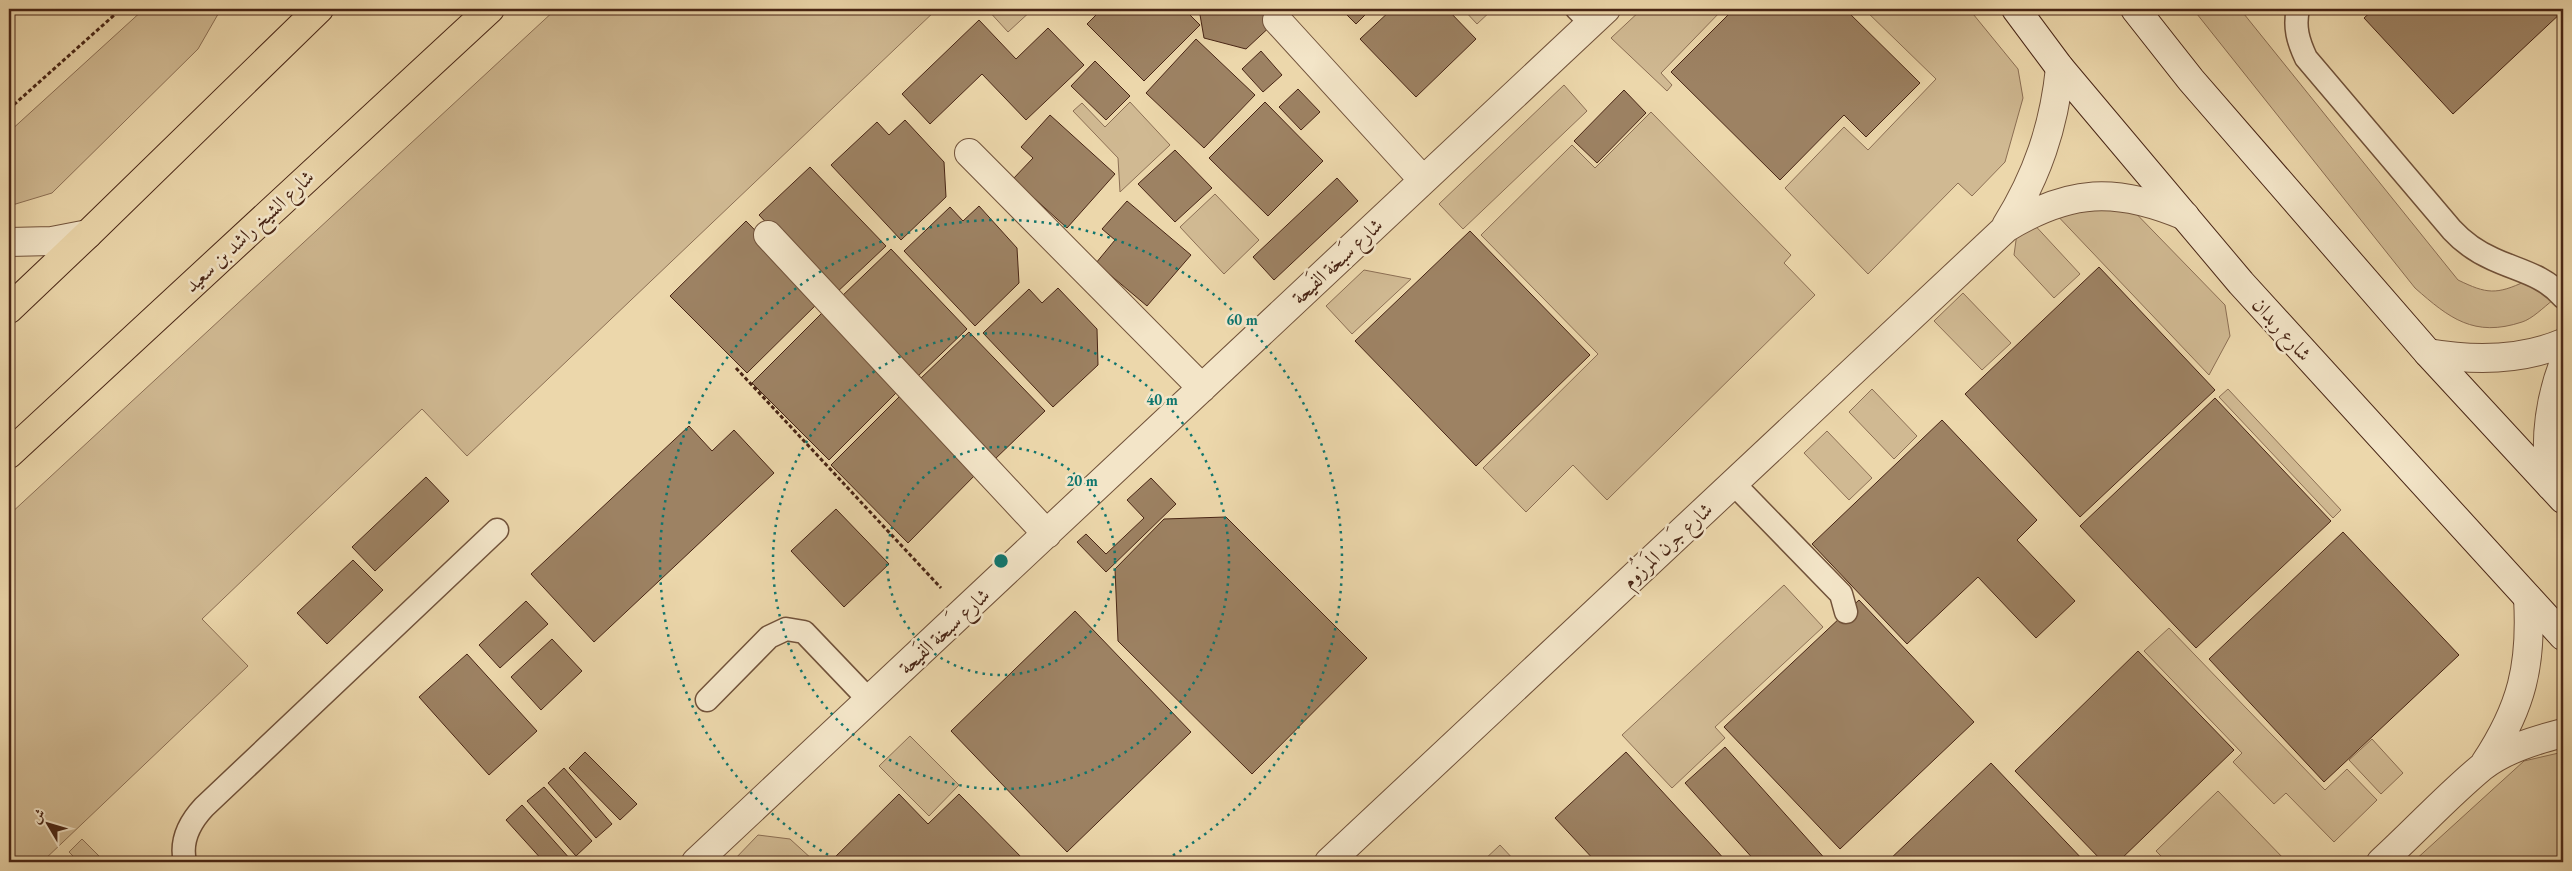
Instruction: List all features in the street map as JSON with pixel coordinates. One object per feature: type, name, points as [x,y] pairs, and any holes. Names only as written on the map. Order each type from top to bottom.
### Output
[{"type":"main road","points":[[9,309],[318,9]]},
{"type":"main road","name":"شارع الشيخ راشد بن سعيد","points":[[9,454],[490,9]]},
{"type":"street","name":"شارع ربدان","points":[[2016,9],[2060,68],[2240,283],[2563,636]]},
{"type":"street","points":[[2135,9],[2190,80],[2428,353],[2557,492]]},
{"type":"street","name":"شارع سَبخة الفَيحة","points":[[696,862],[1423,180],[1591,13]]},
{"type":"street","points":[[1277,20],[1423,180]]},
{"type":"street","name":"شارع جَرن المَرزُوم","points":[[2006,228],[2024,198],[2038,167],[2055,110],[2060,68]]},
{"type":"street","points":[[969,153],[1202,388]]},
{"type":"street","name":"شارع جَرن المَرزُوم","points":[[1329,862],[2006,228],[2033,211],[2062,201],[2094,196],[2132,199],[2156,204],[2184,216]]},
{"type":"street","points":[[9,242],[52,241],[88,234]]},
{"type":"street","points":[[768,235],[1047,534]]},
{"type":"street","points":[[2428,353],[2454,357],[2505,358],[2563,343]]},
{"type":"street","points":[[2557,492],[2547,460],[2547,434],[2552,400],[2563,365]]},
{"type":"street","points":[[2483,767],[2503,737],[2518,704],[2526,670],[2530,634],[2528,598]]},
{"type":"street","points":[[2381,862],[2483,767],[2516,748],[2563,733]]},
{"type":"lane","points":[[2298,9],[2296,27],[2299,43],[2306,58],[2452,230],[2478,252],[2536,275],[2548,282],[2563,297]]},
{"type":"lane","points":[[1734,483],[1841,594],[1846,612]]},
{"type":"lane","points":[[185,862],[184,845],[187,830],[199,812],[497,530]]},
{"type":"lane","points":[[707,700],[769,637],[786,628],[804,632],[870,700]]},
{"type":"path","points":[[9,109],[121,9]]},
{"type":"path","points":[[736,368],[964,612]]},
{"type":"shaded area","points":[[144,9],[221,9],[198,49],[52,193],[9,206],[9,132]]},
{"type":"shaded area","points":[[556,9],[937,9],[467,456],[422,409],[202,619],[248,666],[42,862],[9,862],[9,515]]},
{"type":"shaded area","points":[[987,9],[1033,9],[1008,32]]},
{"type":"shaded area","points":[[1463,9],[1493,9],[1477,24]]},
{"type":"shaded area","points":[[1642,9],[1723,9],[1661,73],[1672,85],[1667,91],[1611,38]]},
{"type":"shaded area","points":[[1864,9],[1969,9],[2018,69],[2023,98],[2005,162],[1972,196],[1958,183],[1868,274],[1785,188],[1844,127],[1868,150],[1936,79]]},
{"type":"shaded area","points":[[2193,9],[2240,9],[2458,280],[2477,288],[2492,291],[2507,289],[2526,281],[2553,300],[2534,316],[2522,322],[2490,328],[2463,322],[2427,299],[2415,288]]},
{"type":"shaded area","points":[[1564,85],[1587,111],[1463,229],[1439,204]]},
{"type":"shaded area","points":[[1130,102],[1170,145],[1120,192],[1118,158],[1073,111],[1082,103],[1105,127]]},
{"type":"shaded area","points":[[1651,112],[1791,255],[1784,263],[1815,295],[1607,500],[1573,465],[1526,512],[1483,468],[1598,354],[1481,235],[1572,145],[1595,168]]},
{"type":"shaded area","points":[[1215,194],[1259,240],[1224,274],[1180,227]]},
{"type":"shaded area","points":[[2121,198],[2225,305],[2230,336],[2209,375],[2051,209]]},
{"type":"shaded area","points":[[2030,220],[2080,274],[2054,298],[2014,255],[2017,233]]},
{"type":"shaded area","points":[[1364,270],[1411,279],[1352,334],[1326,306]]},
{"type":"shaded area","points":[[1963,293],[2011,343],[1982,370],[1934,321]]},
{"type":"shaded area","points":[[1872,389],[1917,436],[1894,459],[1849,412]]},
{"type":"shaded area","points":[[2228,389],[2341,510],[2333,518],[2219,397]]},
{"type":"shaded area","points":[[1827,431],[1872,478],[1849,500],[1804,453]]},
{"type":"shaded area","points":[[1784,585],[1823,627],[1715,727],[1725,738],[1672,788],[1622,735]]},
{"type":"shaded area","points":[[2169,628],[2325,790],[2347,769],[2377,800],[2334,842],[2286,793],[2274,804],[2233,762],[2242,753],[2144,651]]},
{"type":"shaded area","points":[[910,736],[959,785],[929,816],[879,766]]},
{"type":"shaded area","points":[[2372,739],[2403,773],[2381,794],[2349,760]]},
{"type":"shaded area","points":[[2563,752],[2563,862],[2413,862],[2524,761]]},
{"type":"shaded area","points":[[2218,791],[2287,862],[2167,862],[2156,851]]},
{"type":"shaded area","points":[[758,835],[790,839],[813,860],[810,862],[732,862]]},
{"type":"shaded area","points":[[82,839],[105,862],[79,862],[69,852]]},
{"type":"shaded area","points":[[1500,845],[1516,862],[1482,862]]},
{"type":"building","points":[[1102,9],[1184,9],[1200,25],[1144,81],[1087,24]]},
{"type":"building","points":[[1199,9],[1289,9],[1246,49],[1204,38]]},
{"type":"building","points":[[1341,9],[1371,9],[1356,24]]},
{"type":"building","points":[[1392,9],[1447,9],[1476,39],[1416,97],[1360,39]]},
{"type":"building","points":[[1734,9],[1845,9],[1920,83],[1866,137],[1844,115],[1780,180],[1671,72]]},
{"type":"building","points":[[2374,9],[2563,9],[2563,11],[2453,114],[2364,18]]},
{"type":"building","points":[[979,20],[1016,59],[1048,28],[1084,65],[1026,120],[982,74],[930,124],[902,94]]},
{"type":"building","points":[[1196,39],[1255,95],[1204,148],[1146,93]]},
{"type":"building","points":[[1261,51],[1282,75],[1263,92],[1242,69]]},
{"type":"building","points":[[1095,61],[1130,96],[1106,120],[1071,86]]},
{"type":"building","points":[[1298,89],[1320,112],[1301,130],[1279,107]]},
{"type":"building","points":[[1624,90],[1646,113],[1597,163],[1574,141]]},
{"type":"building","points":[[1265,102],[1323,161],[1268,216],[1209,158]]},
{"type":"building","points":[[1050,115],[1115,174],[1067,228],[1013,179],[1033,158],[1021,147]]},
{"type":"building","points":[[905,120],[944,162],[946,197],[901,240],[831,165],[877,122],[889,135]]},
{"type":"building","points":[[1175,150],[1212,188],[1175,222],[1138,184]]},
{"type":"building","points":[[810,167],[886,246],[834,295],[759,215]]},
{"type":"building","points":[[1337,178],[1358,201],[1274,280],[1253,257]]},
{"type":"building","points":[[1127,201],[1191,255],[1147,306],[1096,263],[1115,240],[1102,229]]},
{"type":"building","points":[[979,206],[1017,248],[1019,283],[975,326],[904,251],[950,207],[963,221]]},
{"type":"building","points":[[746,221],[822,299],[747,373],[670,296]]},
{"type":"building","points":[[1470,231],[1590,355],[1476,466],[1355,341]]},
{"type":"building","points":[[891,249],[967,329],[916,378],[840,298]]},
{"type":"building","points":[[2099,267],[2215,390],[2080,517],[1965,394]]},
{"type":"building","points":[[1058,288],[1097,329],[1098,365],[1053,407],[983,333],[1029,289],[1042,303]]},
{"type":"building","points":[[827,308],[904,385],[829,460],[752,383]]},
{"type":"building","points":[[969,332],[1045,411],[994,460],[919,380]]},
{"type":"building","points":[[906,390],[982,468],[908,543],[831,465]]},
{"type":"building","points":[[2215,398],[2331,521],[2196,648],[2080,526]]},
{"type":"building","points":[[1942,420],[2037,520],[2017,540],[2075,601],[2036,638],[1978,577],[1907,644],[1812,544]]},
{"type":"building","points":[[689,426],[712,451],[734,430],[774,473],[594,642],[531,574]]},
{"type":"building","points":[[426,477],[449,501],[375,571],[352,547]]},
{"type":"building","points":[[1151,478],[1176,504],[1106,572],[1077,542],[1086,534],[1106,554],[1144,518],[1127,500]]},
{"type":"building","points":[[836,509],[889,564],[844,607],[791,551]]},
{"type":"building","points":[[1226,517],[1367,658],[1252,774],[1118,641],[1115,569],[1164,519]]},
{"type":"building","points":[[2343,532],[2459,655],[2324,782],[2209,659]]},
{"type":"building","points":[[353,560],[383,590],[327,644],[297,613]]},
{"type":"building","points":[[1859,600],[1974,722],[1840,849],[1724,727]]},
{"type":"building","points":[[526,601],[548,624],[500,668],[479,645]]},
{"type":"building","points":[[1075,611],[1191,732],[1067,852],[951,731]]},
{"type":"building","points":[[552,639],[582,671],[541,710],[511,677]]},
{"type":"building","points":[[2138,651],[2234,750],[2118,862],[2103,862],[2015,771]]},
{"type":"building","points":[[467,654],[537,731],[489,775],[419,697]]},
{"type":"building","points":[[1725,747],[1828,862],[1756,862],[1685,783]]},
{"type":"building","points":[[585,752],[637,804],[620,820],[569,768]]},
{"type":"building","points":[[1626,752],[1727,862],[1596,862],[1555,818]]},
{"type":"building","points":[[1991,763],[2085,862],[1887,862]]},
{"type":"building","points":[[564,768],[612,824],[596,838],[548,783]]},
{"type":"building","points":[[544,787],[592,841],[576,856],[527,801]]},
{"type":"building","points":[[899,794],[928,824],[959,794],[1026,862],[830,862]]},
{"type":"building","points":[[522,805],[571,860],[568,862],[544,862],[506,820]]}]
